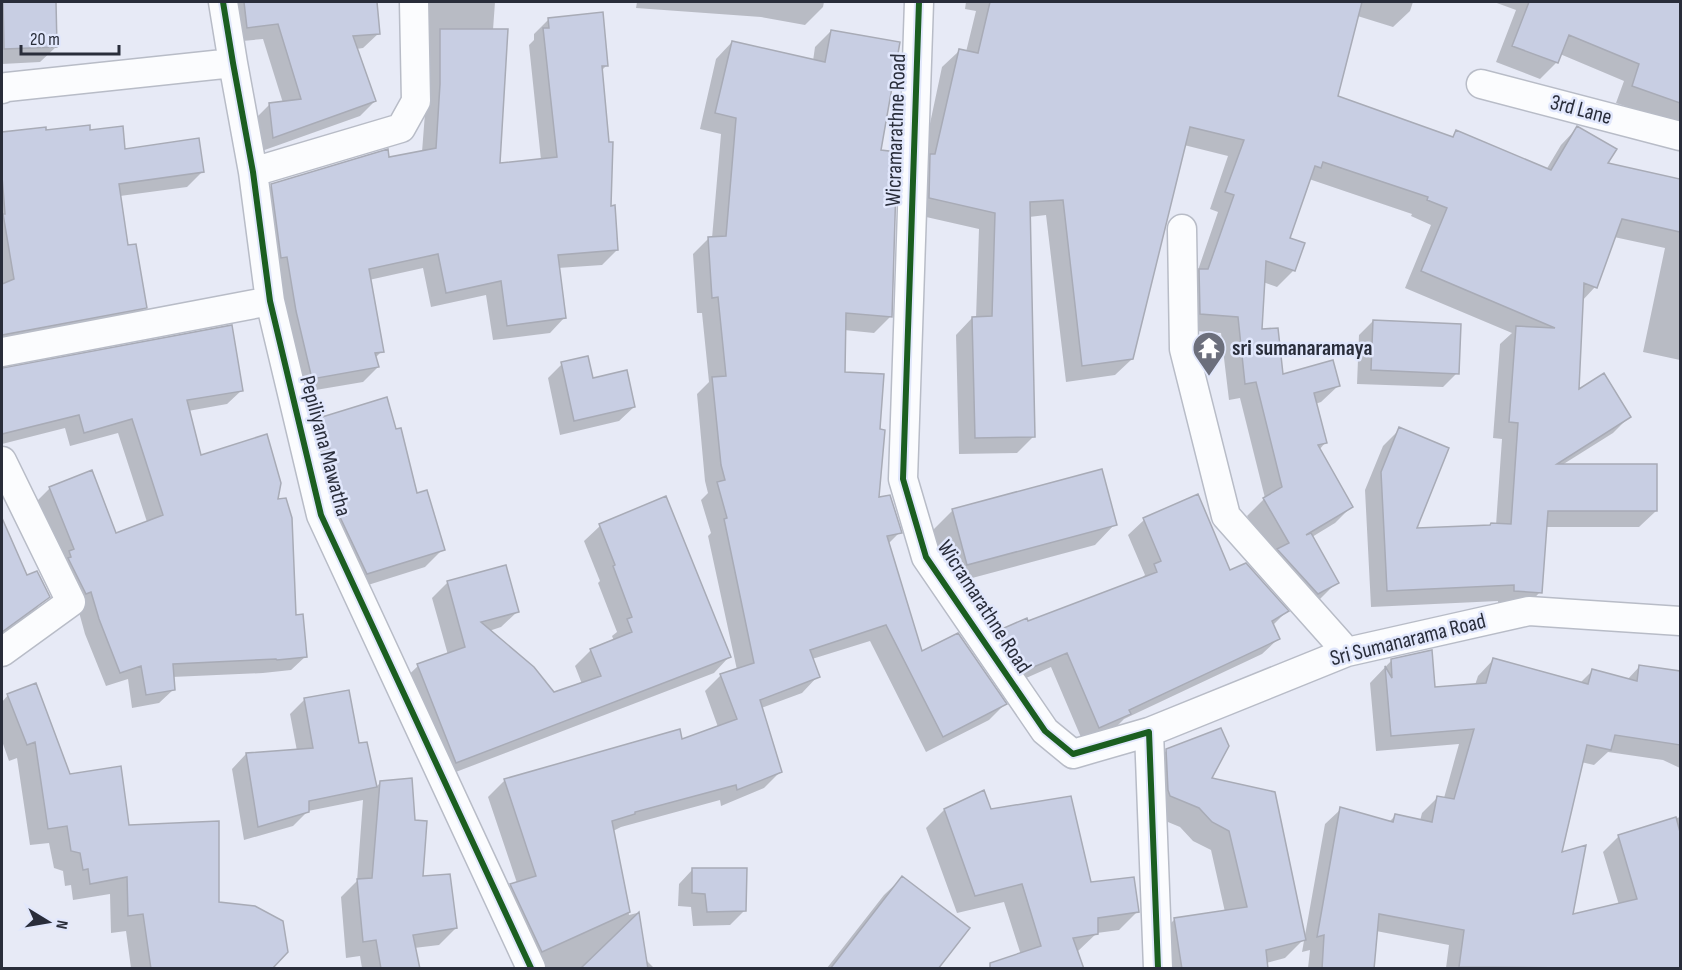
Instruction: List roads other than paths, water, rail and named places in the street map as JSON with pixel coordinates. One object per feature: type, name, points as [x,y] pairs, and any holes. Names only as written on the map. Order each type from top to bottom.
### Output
[{"type":"street","name":"Pepiliyana Mawatha","points":[[223,2],[253,172],[270,301],[321,515],[531,969]]},
{"type":"street","points":[[253,172],[401,128],[416,101],[414,2]]},
{"type":"street","name":"Wicramarathne Road","points":[[919,2],[903,479],[926,557],[1045,731],[1072,754],[1149,732]]},
{"type":"street","points":[[2,89],[233,63]]},
{"type":"street","name":"3rd Lane","points":[[1481,84],[1680,136]]},
{"type":"street","points":[[1182,229],[1184,349],[1226,516],[1347,652]]},
{"type":"street","points":[[2,352],[270,301]]},
{"type":"street","points":[[2,461],[70,602],[2,652]]},
{"type":"street","name":"Sri Sumanarama Road","points":[[1149,732],[1347,652],[1529,611],[1680,621]]},
{"type":"street","points":[[1149,732],[1158,969]]},
{"type":"place","name":"sri sumanaramaya","points":[[1209,377]]}]
